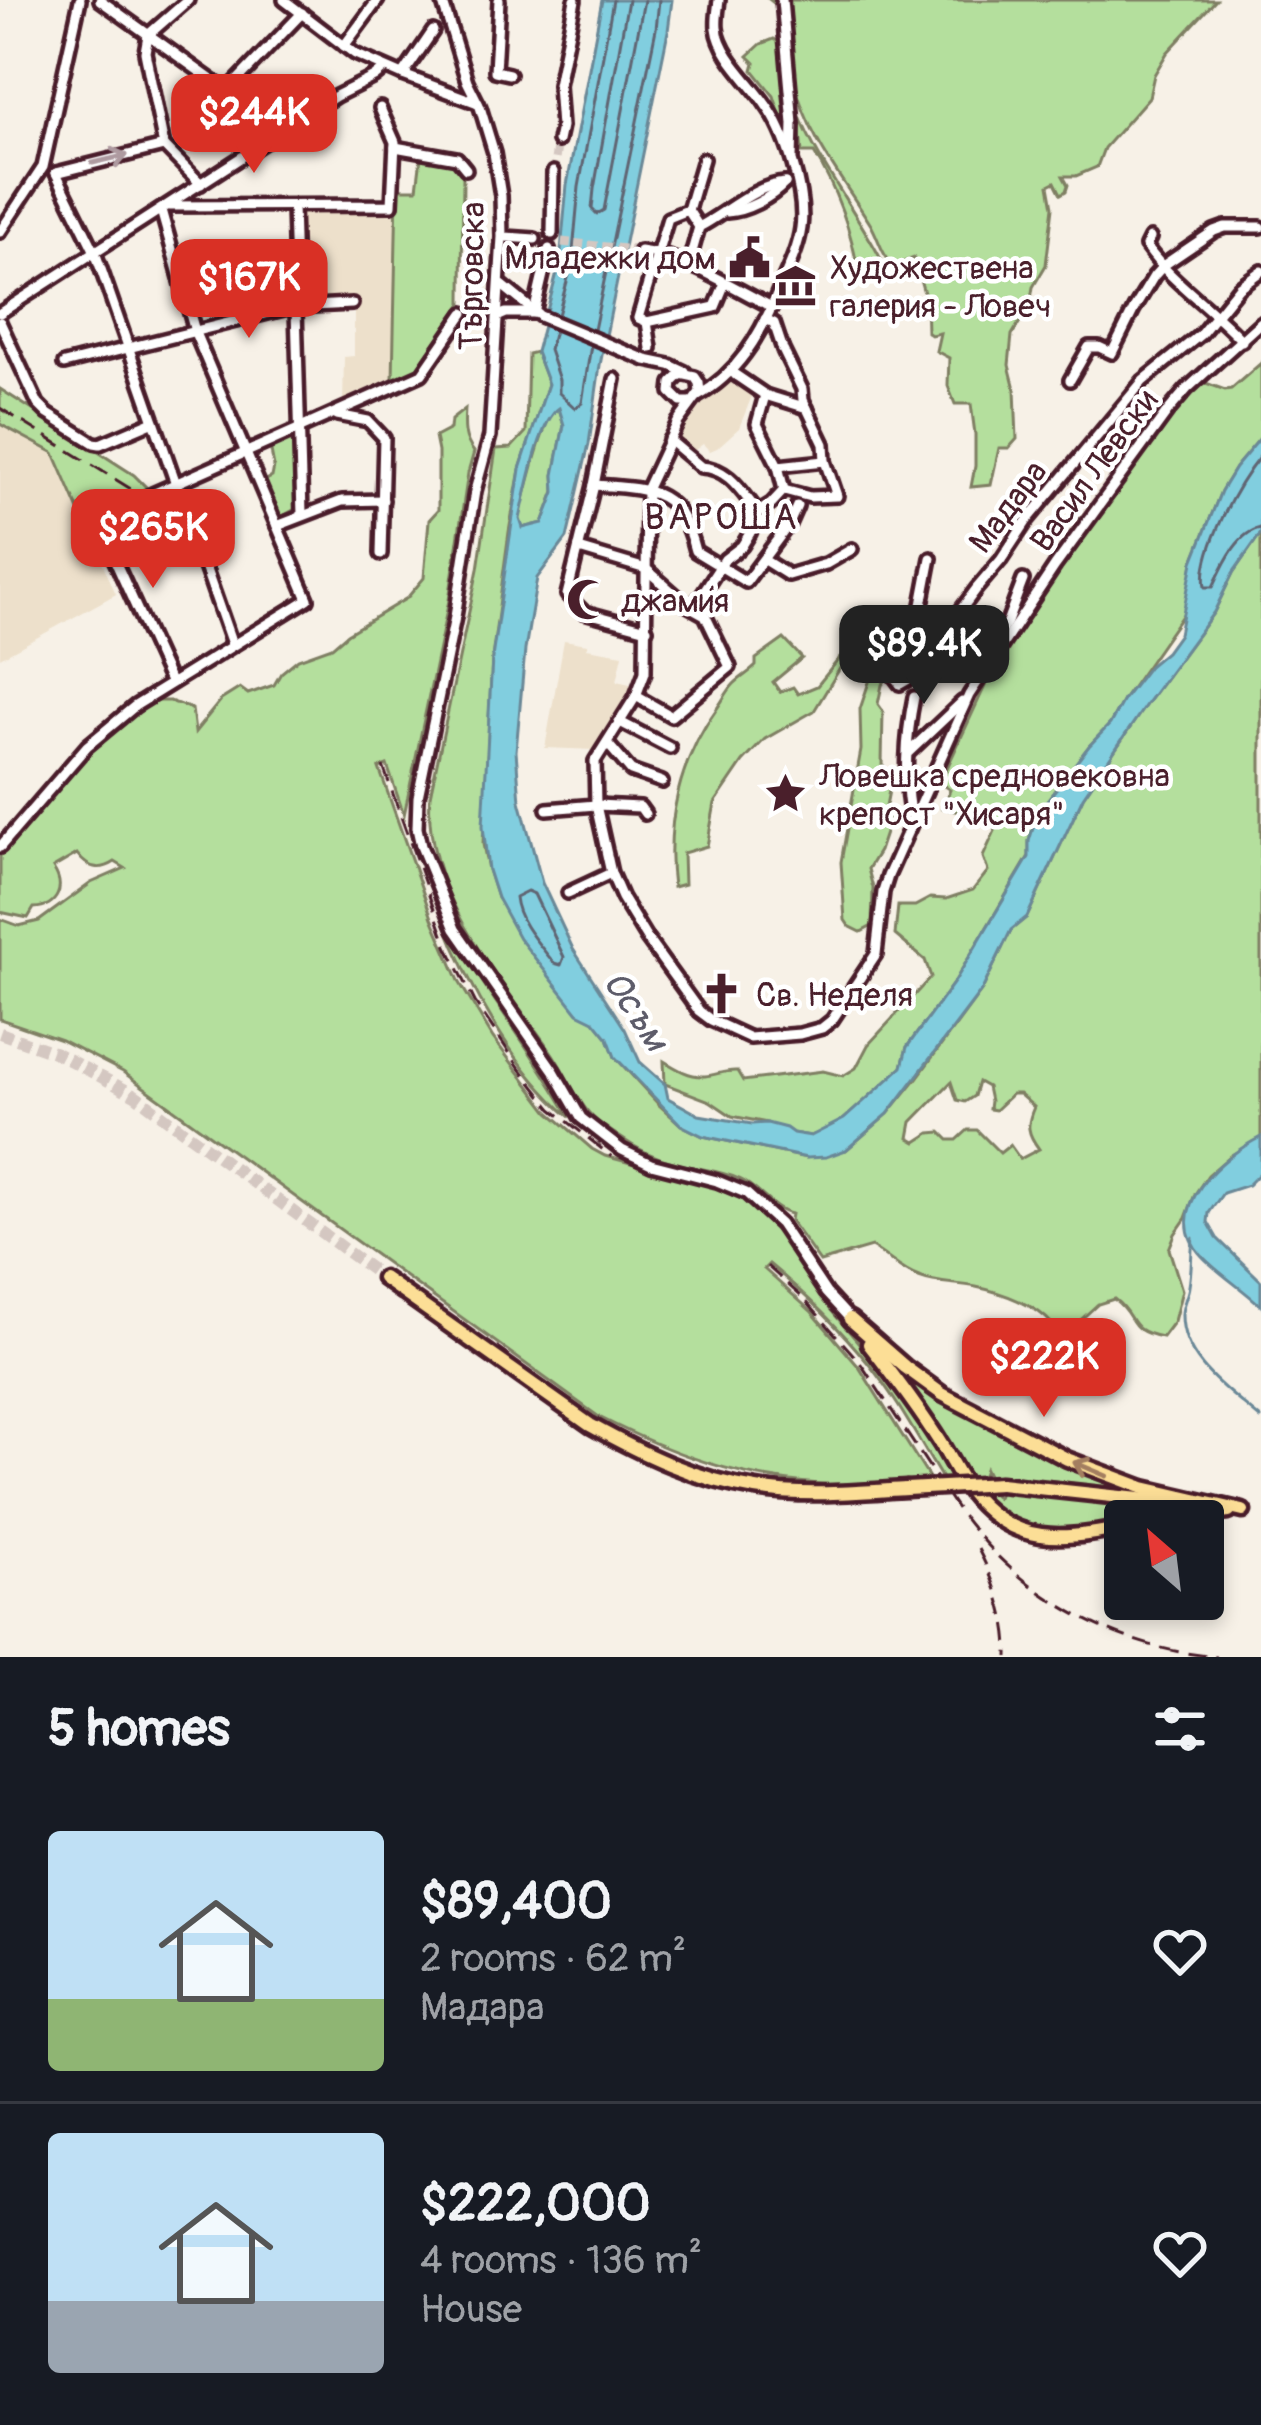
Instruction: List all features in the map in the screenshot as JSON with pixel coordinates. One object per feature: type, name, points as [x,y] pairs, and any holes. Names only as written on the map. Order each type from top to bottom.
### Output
[{"type":"main road","points":[[383,1278],[590,1424],[694,1474],[758,1490],[806,1493],[1000,1484],[1261,1511]]},
{"type":"main road","points":[[850,1319],[942,1394],[1067,1459],[1144,1488],[1243,1510]]},
{"type":"main road","points":[[850,1319],[910,1398],[970,1492],[993,1514],[1027,1532],[1059,1538],[1104,1532]]},
{"type":"main road","points":[[1224,1512],[1243,1510]]},
{"type":"street","points":[[0,232],[43,167],[80,0]]},
{"type":"street","points":[[100,0],[283,131]]},
{"type":"street","points":[[188,0],[148,35],[145,52],[164,146],[201,184]]},
{"type":"street","points":[[284,0],[344,46],[385,68],[478,103]]},
{"type":"street","points":[[344,46],[378,0]]},
{"type":"street","name":"Търговска","points":[[442,0],[499,175],[502,237],[490,436],[475,491],[416,813],[421,847],[465,947],[554,1071],[581,1118],[631,1154],[746,1193],[780,1224],[826,1293],[850,1319]]},
{"type":"street","points":[[499,0],[495,70],[509,74]]},
{"type":"street","points":[[559,140],[558,85],[575,0]]},
{"type":"street","points":[[719,0],[720,39],[773,114],[792,164]]},
{"type":"street","points":[[646,361],[681,402],[694,399],[731,373],[772,307],[801,231],[801,203],[790,180],[793,124],[782,0]]},
{"type":"street","points":[[227,91],[302,13]]},
{"type":"street","points":[[403,75],[433,31]]},
{"type":"street","points":[[182,203],[201,184],[385,68]]},
{"type":"street","points":[[154,421],[100,444],[48,414],[38,404],[0,317],[164,208],[182,203],[392,206],[393,136],[380,108]]},
{"type":"street","points":[[43,167],[56,173],[164,146]]},
{"type":"street","points":[[394,147],[457,158],[466,170]]},
{"type":"street","points":[[688,210],[703,159]]},
{"type":"street","points":[[552,234],[553,172]]},
{"type":"street","points":[[56,173],[94,253],[232,644]]},
{"type":"street","points":[[688,266],[699,226],[735,203],[790,180]]},
{"type":"street","points":[[293,206],[302,514]]},
{"type":"street","points":[[0,847],[87,746],[134,706],[308,599],[194,331],[164,208]]},
{"type":"street","points":[[688,210],[699,226]]},
{"type":"street","points":[[688,210],[668,218],[638,318],[646,322],[715,307],[725,283]]},
{"type":"street","points":[[1070,380],[1089,347],[1112,353],[1162,267],[1214,231],[1261,227]]},
{"type":"street","points":[[506,237],[535,239]]},
{"type":"street","points":[[1150,238],[1146,246],[1162,267],[1242,341]]},
{"type":"street","points":[[530,312],[549,249]]},
{"type":"street","points":[[640,251],[688,266],[772,307]]},
{"type":"street","name":"Мадара","points":[[932,558],[920,624],[894,676],[900,684],[1143,381],[1201,334],[1239,287],[1261,271]]},
{"type":"street","points":[[500,283],[530,312]]},
{"type":"street","points":[[500,301],[507,298],[646,361],[670,365],[692,376],[700,387],[694,399]]},
{"type":"street","points":[[64,364],[296,307],[352,304]]},
{"type":"street","points":[[499,316],[530,312]]},
{"type":"street","points":[[170,682],[96,519],[422,374],[464,313]]},
{"type":"street","points":[[765,319],[774,323],[824,444],[837,496],[810,497],[784,490]]},
{"type":"street","points":[[646,322],[651,348]]},
{"type":"street","name":"Васил Левски","points":[[694,399],[647,488],[645,671],[636,696],[595,761],[596,805],[611,873],[630,914],[699,1011],[750,1038],[813,1032],[832,1020],[876,955],[883,892],[969,695],[1168,411],[1261,322]]},
{"type":"street","points":[[731,373],[713,379],[677,376],[671,390],[669,440],[701,467],[729,475],[758,512]]},
{"type":"street","points":[[731,373],[766,395],[807,408]]},
{"type":"street","points":[[615,379],[567,595],[584,612],[646,629]]},
{"type":"street","points":[[766,395],[757,424],[784,490]]},
{"type":"street","points":[[332,415],[363,419],[381,432],[385,443],[381,554]]},
{"type":"street","points":[[778,466],[825,461]]},
{"type":"street","points":[[595,485],[647,488],[674,503],[695,551],[746,582],[772,550],[797,506]]},
{"type":"street","points":[[694,606],[750,533],[758,512],[784,490]]},
{"type":"street","points":[[277,526],[343,501],[383,500]]},
{"type":"street","points":[[750,533],[772,550]]},
{"type":"street","points":[[764,560],[788,575],[826,564],[852,548]]},
{"type":"street","points":[[579,550],[646,569],[706,615],[730,667],[671,716],[636,696]]},
{"type":"street","points":[[909,752],[969,695],[1023,580]]},
{"type":"street","points":[[911,823],[907,797],[914,697]]},
{"type":"street","points":[[620,722],[670,748]]},
{"type":"street","points":[[607,743],[632,771],[662,782]]},
{"type":"street","points":[[547,809],[640,807],[646,814]]},
{"type":"street","points":[[568,892],[611,873]]},
{"type":"shaded area","points":[[421,157],[455,164],[416,370],[343,403],[344,357],[354,356],[354,298],[301,299],[298,213],[396,211],[397,189],[417,189]]},
{"type":"shaded area","points":[[732,382],[754,391],[739,428],[717,448],[710,451],[703,444],[691,453],[675,440],[689,412]]},
{"type":"shaded area","points":[[0,424],[54,453],[116,594],[0,658]]},
{"type":"shaded area","points":[[564,640],[623,654],[617,681],[634,685],[595,750],[545,748]]},
{"type":"green space","points":[[770,0],[1216,0],[1167,53],[1154,75],[1149,97],[1104,148],[1097,167],[1063,176],[1068,185],[1061,194],[1055,182],[1049,185],[1053,207],[1046,265],[1012,335],[1009,365],[1017,439],[1009,448],[999,448],[991,485],[971,487],[975,434],[971,404],[955,404],[948,386],[949,358],[936,351],[940,333],[927,332],[926,300],[914,258],[894,266],[890,262],[817,140],[795,83],[790,16]]},
{"type":"green space","points":[[774,39],[781,43],[789,143],[774,96],[748,56]]},
{"type":"green space","points":[[798,112],[884,265],[881,271],[858,273],[829,180],[814,153],[802,153]]},
{"type":"green space","points":[[421,157],[455,164],[463,173],[462,303],[416,370],[393,381],[397,189],[417,189]]},
{"type":"green space","points":[[536,352],[548,384],[520,469],[492,658],[483,844],[488,870],[497,898],[608,1038],[615,1057],[681,1125],[703,1136],[806,1158],[846,1150],[888,1114],[982,990],[1011,930],[1027,917],[1083,797],[1214,612],[1233,573],[1261,533],[1261,1137],[1208,1175],[1175,1234],[1169,1249],[1182,1290],[1174,1321],[1162,1337],[1137,1327],[1114,1299],[1098,1304],[1074,1326],[1053,1325],[1038,1311],[1007,1296],[912,1274],[871,1247],[820,1262],[790,1220],[791,1214],[746,1183],[653,1155],[595,1119],[487,963],[438,866],[430,796],[478,569],[496,449],[511,448],[526,432],[528,354]],"holes":[[[951,1082],[957,1100],[965,1102],[974,1096],[978,1082],[987,1087],[989,1109],[1019,1094],[1034,1107],[1029,1129],[1039,1149],[1020,1159],[1010,1145],[1000,1153],[977,1130],[968,1130],[957,1140],[941,1132],[916,1142],[909,1138],[912,1122]]]},
{"type":"green space","points":[[1261,363],[1261,437],[1221,491],[1193,562],[1183,614],[1110,724],[1038,812],[1029,856],[955,981],[907,1047],[902,1067],[844,1119],[811,1136],[732,1116],[710,1101],[665,1084],[664,1061],[699,1076],[737,1071],[743,1081],[823,1071],[843,1076],[856,1068],[868,1045],[931,977],[925,960],[895,935],[898,906],[973,890],[988,871],[983,857],[999,822],[979,810],[942,808],[950,790],[940,783],[997,660],[1055,572],[1190,392],[1203,382],[1231,389]]},
{"type":"green space","points":[[0,389],[134,475],[147,488],[143,494],[81,515],[54,453],[0,424]]},
{"type":"green space","points":[[559,408],[564,425],[555,491],[543,523],[523,528],[519,519],[538,449],[553,409]]},
{"type":"green space","points":[[465,409],[466,437],[474,452],[404,815],[387,765],[379,768],[460,983],[493,1038],[549,1112],[592,1149],[708,1184],[754,1208],[787,1243],[830,1309],[899,1390],[954,1480],[943,1480],[889,1391],[857,1349],[769,1264],[764,1269],[812,1312],[859,1367],[931,1481],[834,1485],[761,1476],[679,1453],[599,1417],[123,1072],[61,1040],[0,1019],[0,919],[19,926],[39,921],[91,883],[125,868],[115,862],[94,867],[77,854],[53,868],[59,882],[57,895],[49,904],[34,908],[28,918],[0,912],[0,854],[100,741],[146,701],[170,701],[192,709],[195,732],[221,700],[240,688],[248,694],[274,685],[298,659],[332,647],[407,598],[424,578],[429,520],[438,510],[435,437],[450,429],[451,420]]},
{"type":"green space","points":[[288,438],[293,441],[297,508],[281,517],[264,481],[272,477],[274,467],[270,446]]},
{"type":"green space","points":[[865,627],[814,711],[765,739],[743,762],[715,803],[707,846],[683,853],[684,884],[673,887],[671,839],[678,793],[693,748],[730,689],[756,666],[756,659],[784,639],[802,658],[773,682],[780,692],[793,687],[798,694],[817,686]]},
{"type":"green space","points":[[894,639],[904,646],[882,685],[878,704],[883,711],[882,765],[892,775],[885,811],[890,818],[868,869],[873,888],[872,926],[861,932],[845,920],[841,862],[861,750],[860,709],[871,676]]},
{"type":"green space","points":[[442,917],[570,1117],[530,1075],[495,1025]]},
{"type":"green space","points":[[897,1371],[967,1415],[1127,1490],[989,1477],[985,1469],[982,1478],[968,1479]]},
{"type":"green space","points":[[991,1491],[997,1498],[1005,1491],[1104,1501],[1104,1526],[1067,1531],[1031,1527],[996,1509],[978,1492]]},
{"type":"water","points":[[602,0],[672,0],[600,365],[589,444],[567,538],[537,578],[516,751],[520,801],[542,883],[573,949],[625,1029],[640,1062],[665,1084],[668,1098],[699,1115],[767,1123],[811,1136],[844,1119],[902,1067],[907,1047],[955,981],[1029,857],[1038,812],[1110,724],[1149,666],[1179,634],[1193,562],[1221,491],[1261,437],[1261,533],[1233,573],[1214,612],[1083,797],[1027,917],[1011,930],[982,990],[888,1114],[846,1150],[826,1157],[807,1158],[703,1136],[681,1125],[615,1057],[608,1038],[594,1021],[578,1013],[519,938],[488,870],[483,826],[492,658],[520,469],[548,384],[536,352],[560,262],[567,185]],"holes":[[[559,408],[564,425],[555,492],[543,523],[523,528],[520,519],[534,459],[545,427]]]},
{"type":"water","points":[[1261,1137],[1261,1172],[1248,1185],[1223,1193],[1208,1222],[1217,1238],[1261,1281],[1261,1306],[1202,1256],[1188,1221],[1191,1203],[1214,1171]]},
{"type":"waterway","points":[[1193,1238],[1182,1314],[1184,1331],[1198,1361],[1261,1419]]},
{"type":"tunnel","points":[[553,172],[558,141]]},
{"type":"tunnel","points":[[535,239],[633,250]]},
{"type":"tunnel","points":[[0,1033],[56,1053],[135,1095],[383,1278]]},
{"type":"railway","points":[[0,408],[131,489]]},
{"type":"railway","points":[[383,766],[447,946],[475,1002],[552,1109],[612,1157]]},
{"type":"railway","points":[[767,1266],[859,1361],[938,1480]]},
{"type":"railway","points":[[947,1494],[999,1557],[1063,1607],[1136,1641],[1217,1657]]},
{"type":"railway","points":[[978,1549],[1000,1602],[1008,1657]]},
{"type":"place","name":"Младежки дом","points":[[750,257]]},
{"type":"place","name":"Художествена галерия - Ловеч","points":[[796,286]]},
{"type":"place","name":"джами́я","points":[[587,600]]},
{"type":"place","name":"Ловешка средновековна крепост \"Хисаря\"","points":[[785,794]]},
{"type":"place","name":"Св. Неделя","points":[[722,994]]},
{"type":"district","name":"ВАРОША","points":[[722,516]]},
{"type":"water label","name":"Осъм","points":[[637,1010]]}]
